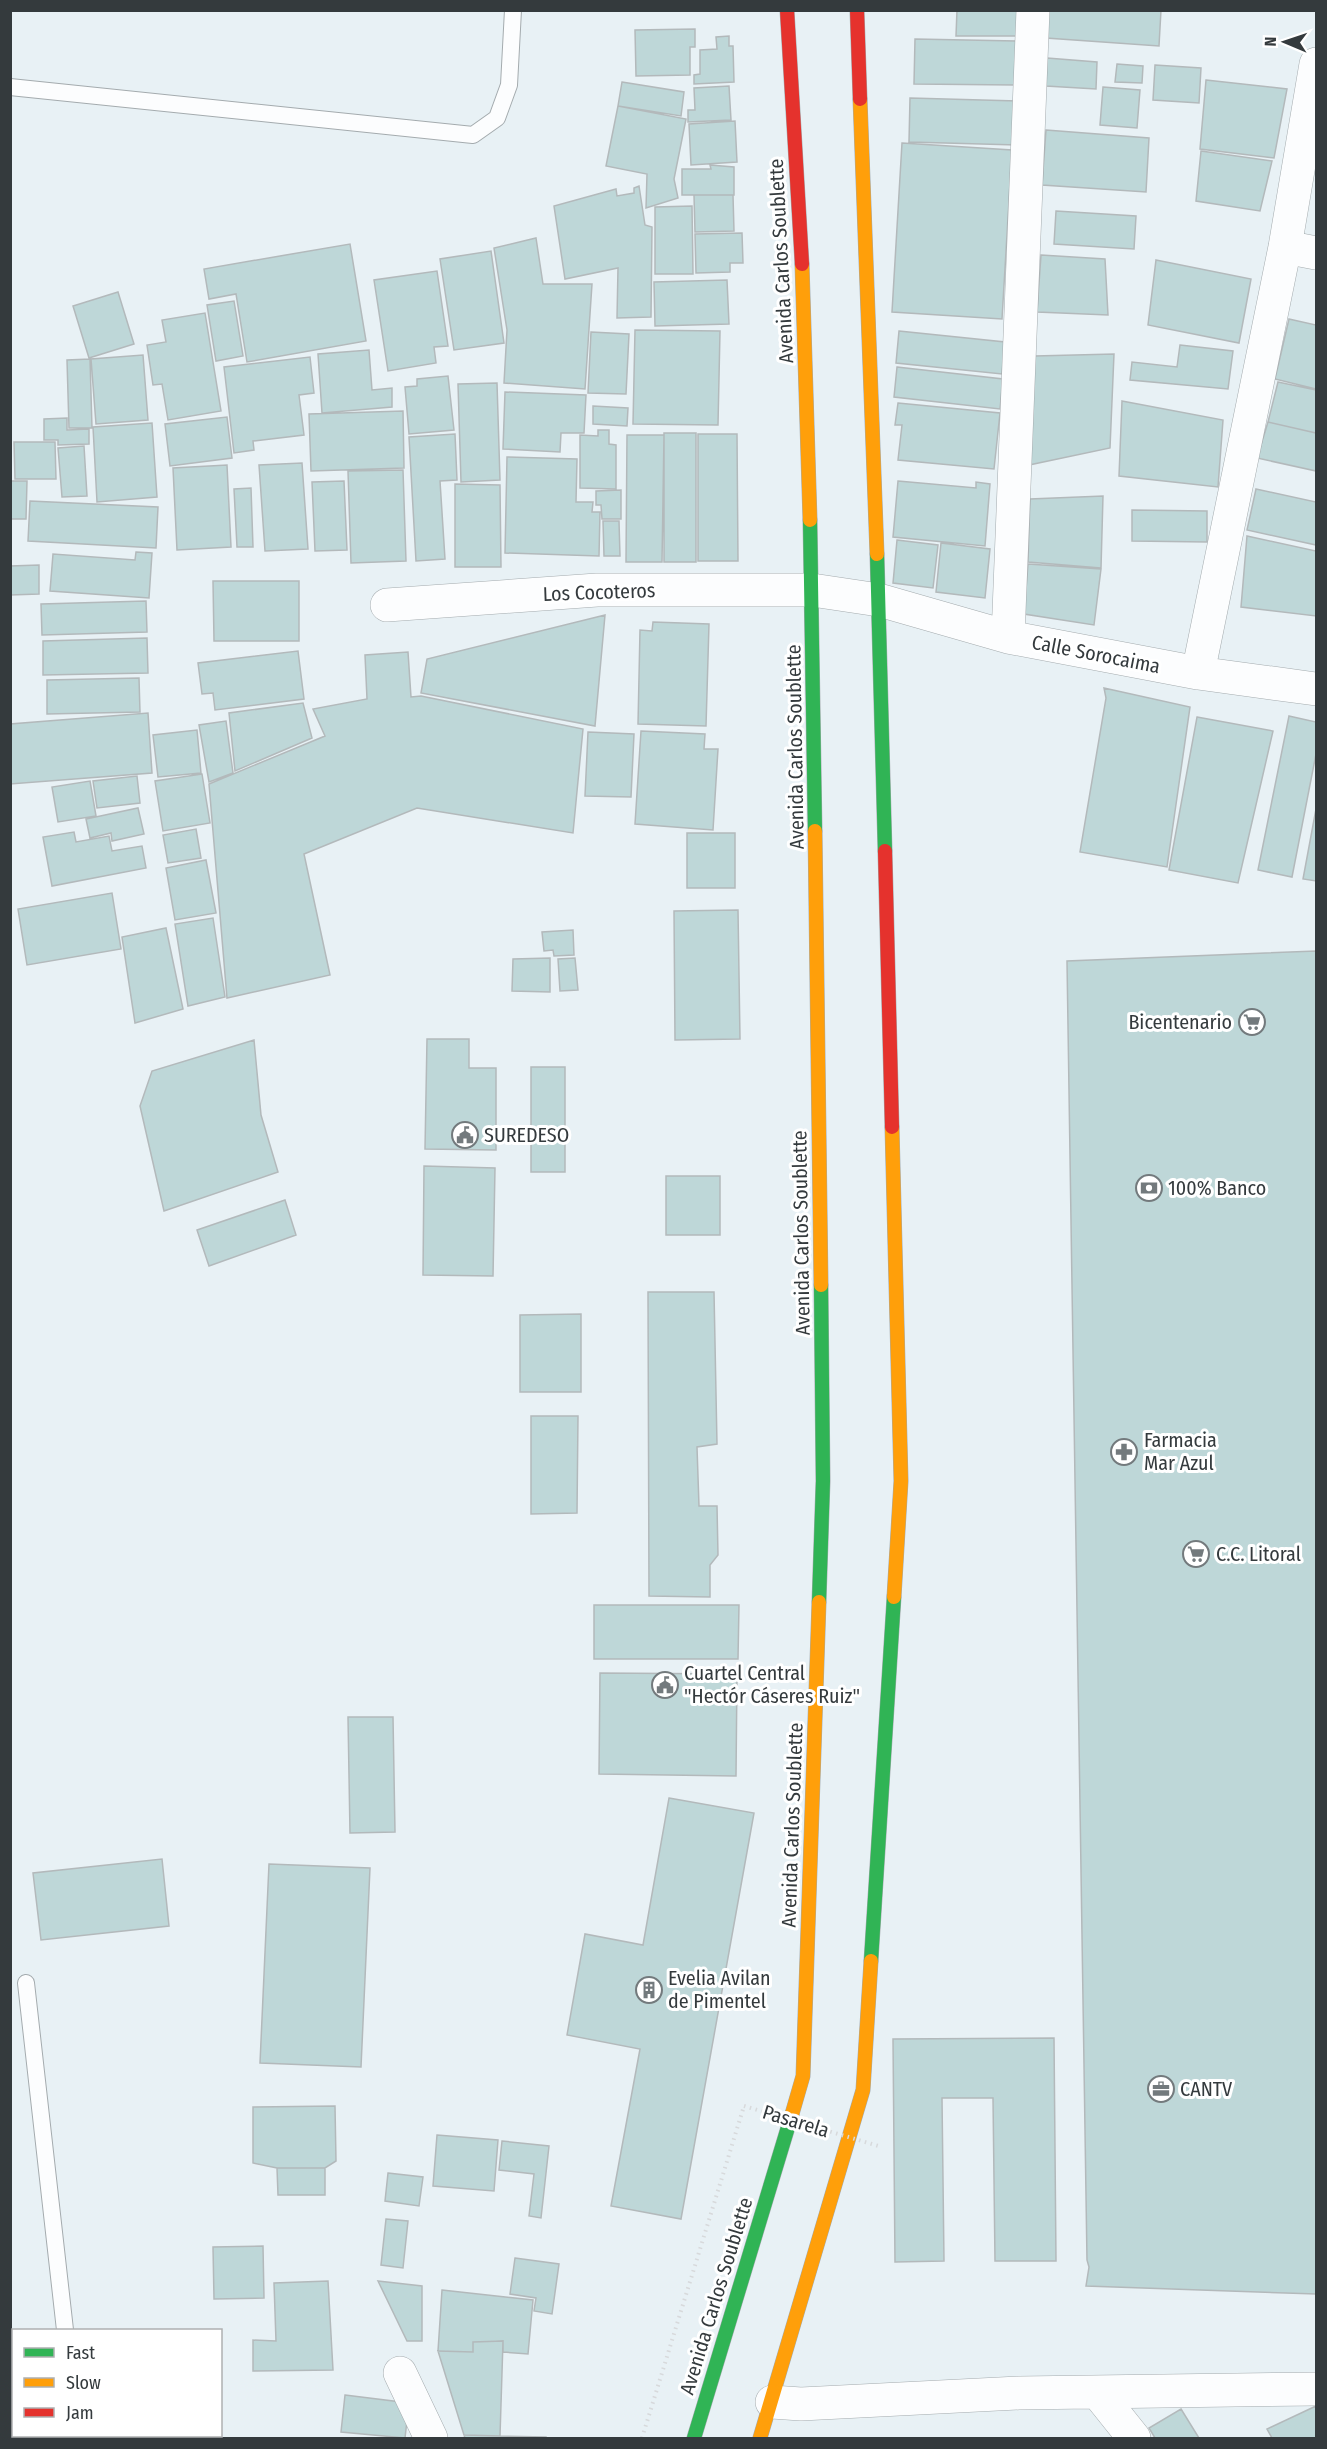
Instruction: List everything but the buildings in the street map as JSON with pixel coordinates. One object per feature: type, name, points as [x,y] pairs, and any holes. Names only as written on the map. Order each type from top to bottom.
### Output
[{"type":"main road","name":"Avenida Carlos Soublette","points":[[694,2439],[803,2076],[823,1481],[812,590],[802,248],[787,10]]},
{"type":"main road","points":[[760,2439],[863,2090],[901,1481],[879,600],[857,10]]},
{"type":"street","points":[[1008,637],[1033,10]]},
{"type":"street","points":[[1198,673],[1301,250],[1317,64]]},
{"type":"street","name":"Los Cocoteros","points":[[387,605],[597,590],[812,590],[879,600]]},
{"type":"street","name":"Calle Sorocaima","points":[[879,600],[1008,637],[1198,673],[1317,690]]},
{"type":"street","points":[[400,2373],[431,2439]]},
{"type":"street","points":[[772,2402],[801,2404],[1019,2393],[1317,2389]]},
{"type":"street","points":[[1098,2393],[1134,2439]]},
{"type":"lane","points":[[10,87],[473,135],[497,118],[509,85],[513,10]]},
{"type":"lane","points":[[26,1983],[65,2329]]},
{"type":"path","name":"Pasarela","points":[[642,2439],[744,2106],[882,2146]]},
{"type":"traffic: fast","points":[[810,520],[815,831]]},
{"type":"traffic: fast","points":[[877,554],[885,851]]},
{"type":"traffic: fast","points":[[819,1602],[823,1481],[821,1285]]},
{"type":"traffic: fast","points":[[871,1961],[894,1597]]},
{"type":"traffic: fast","points":[[694,2438],[792,2114]]},
{"type":"traffic: slow","points":[[860,99],[877,554]]},
{"type":"traffic: slow","points":[[802,264],[810,520]]},
{"type":"traffic: slow","points":[[815,831],[821,1285]]},
{"type":"traffic: slow","points":[[892,1127],[901,1481],[894,1597]]},
{"type":"traffic: slow","points":[[792,2114],[803,2076],[819,1602]]},
{"type":"traffic: slow","points":[[760,2438],[863,2090],[871,1961]]},
{"type":"traffic: jam","points":[[787,10],[802,264]]},
{"type":"traffic: jam","points":[[857,10],[860,99]]},
{"type":"traffic: jam","points":[[885,851],[892,1127]]},
{"type":"place","name":"Bicentenario","points":[[1252,1022]]},
{"type":"place","name":"SUREDESO","points":[[465,1135]]},
{"type":"place","name":"100% Banco","points":[[1149,1188]]},
{"type":"place","name":"Farmacia Mar Azul","points":[[1124,1452]]},
{"type":"place","name":"C.C. Litoral","points":[[1196,1554]]},
{"type":"place","name":"Cuartel Central \"Hectór Cáseres Ruiz\"","points":[[665,1685]]},
{"type":"place","name":"Evelia Avilan de Pimentel","points":[[649,1990]]},
{"type":"place","name":"CANTV","points":[[1161,2089]]}]
